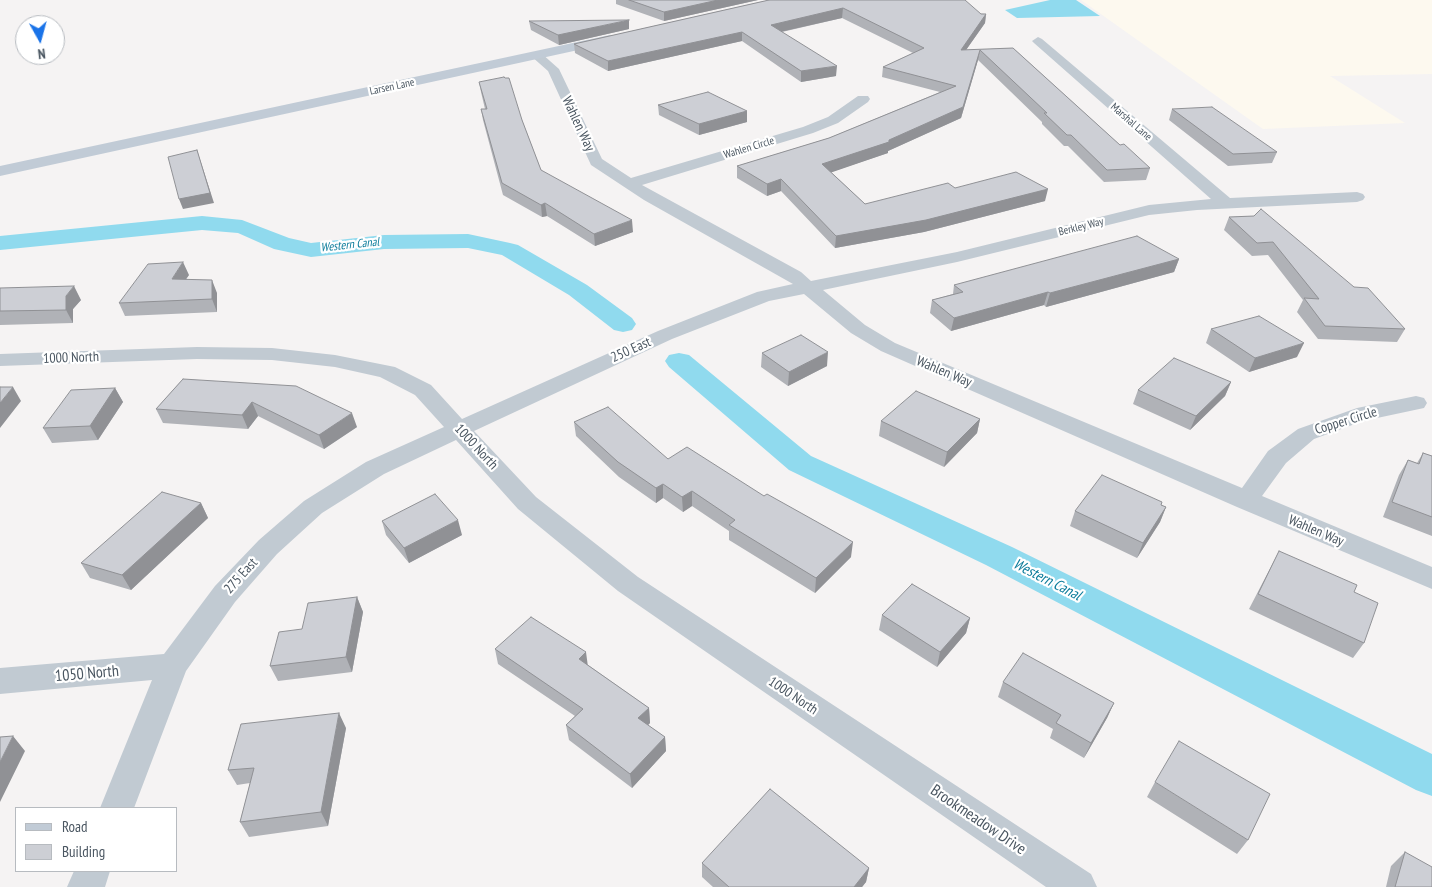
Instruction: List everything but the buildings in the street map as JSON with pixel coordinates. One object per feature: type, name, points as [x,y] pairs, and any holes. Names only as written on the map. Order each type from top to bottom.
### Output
[{"type":"main road","name":"Larsen Lane","points":[[0,171],[622,37]]},
{"type":"street","name":"Marshal Lane","points":[[1038,41],[1226,203]]},
{"type":"street","name":"Wahlen Way","points":[[537,56],[554,69],[596,162],[628,184],[794,276],[858,329],[888,347],[1432,580]]},
{"type":"street","name":"Wahlen Circle","points":[[628,184],[808,130],[833,120],[864,99]]},
{"type":"street","name":"Berkley Way","points":[[810,288],[957,257],[1149,210],[1226,203],[1357,197]]},
{"type":"street","name":"250 East","points":[[459,429],[665,334],[764,296],[810,288]]},
{"type":"street","name":"1000 North","points":[[0,360],[196,353],[272,354],[335,361],[387,372],[423,390],[527,502],[628,584],[877,752]]},
{"type":"street","name":"Copper Circle","points":[[1246,501],[1277,456],[1306,434],[1357,415],[1416,403]]},
{"type":"street","name":"275 East","points":[[117,807],[174,666],[225,594],[268,547],[313,507],[375,468],[459,429]]},
{"type":"street","name":"1050 North","points":[[0,681],[174,666]]},
{"type":"street","name":"Brookmeadow Drive","points":[[877,752],[1078,887]]},
{"type":"street","points":[[86,887],[92,872]]},
{"type":"shaded area","points":[[1081,0],[1432,0],[1432,74],[1330,76],[1405,123],[1263,129]]},
{"type":"water","points":[[1050,0],[1076,0],[1100,16],[1017,18],[1005,10]]},
{"type":"waterway","name":"Western Canal","points":[[0,243],[202,223],[242,227],[282,244],[311,250],[384,242],[468,241],[510,250],[578,290],[623,324]]},
{"type":"waterway","name":"Western Canal","points":[[679,361],[800,463],[999,556],[1432,776]]}]
